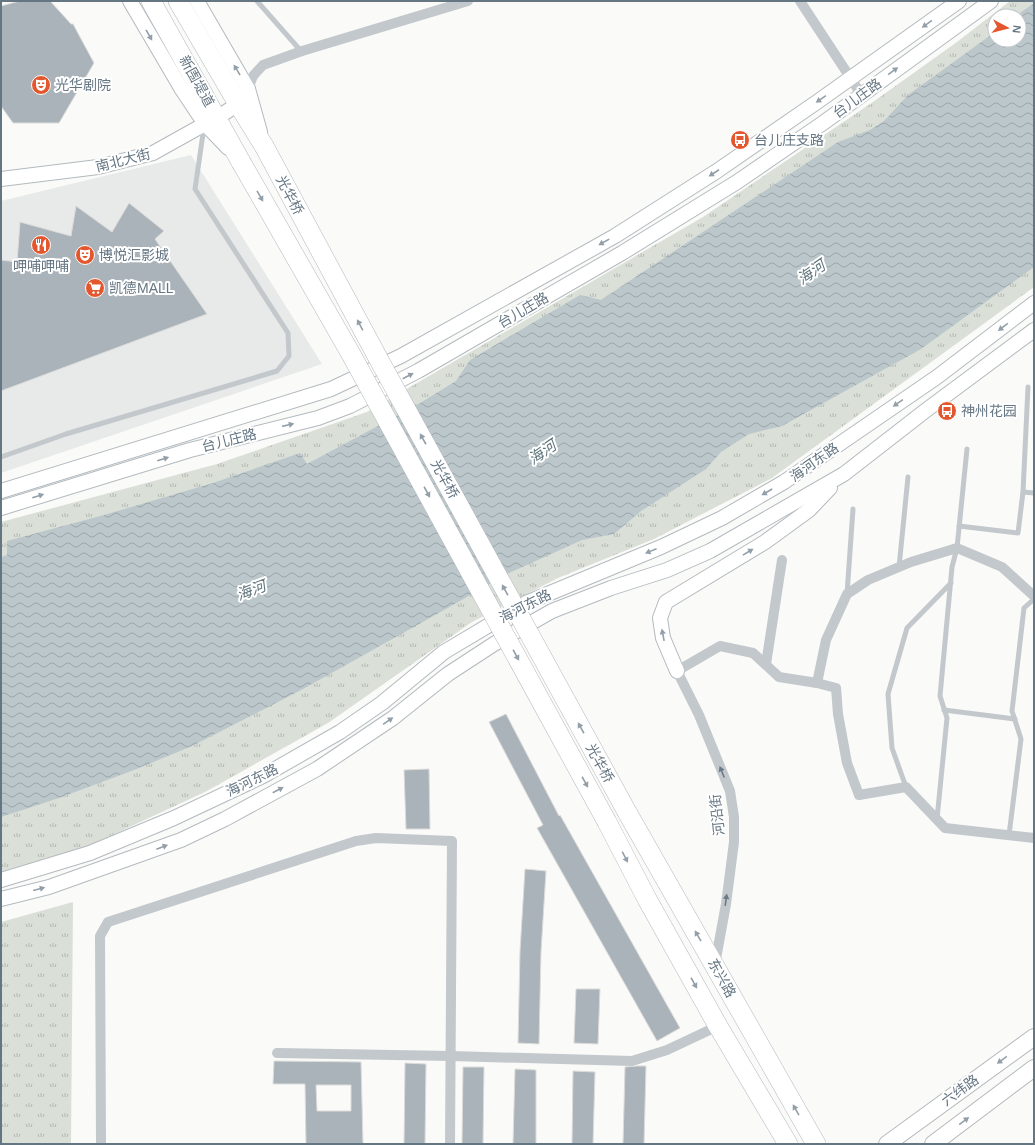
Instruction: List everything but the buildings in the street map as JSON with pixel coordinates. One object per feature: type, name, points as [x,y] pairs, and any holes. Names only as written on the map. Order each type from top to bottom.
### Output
[{"type":"highway","name":"新围堤道","points":[[152,1],[211,121],[241,162]]},
{"type":"highway","name":"新围堤道","points":[[178,1],[208,52],[243,96],[264,146]]},
{"type":"highway","name":"光华桥","points":[[264,146],[627,812]]},
{"type":"highway","name":"光华桥","points":[[241,162],[352,356],[607,822]]},
{"type":"highway","name":"东兴路","points":[[627,812],[816,1144]]},
{"type":"highway","name":"东兴路","points":[[607,822],[718,1026],[788,1144]]},
{"type":"main road","name":"六纬路","points":[[887,1144],[1034,1037]]},
{"type":"main road","name":"六纬路","points":[[933,1144],[1034,1068]]},
{"type":"street","points":[[130,1],[180,88],[211,121]]},
{"type":"street","points":[[243,96],[253,76],[263,65],[302,51],[468,1]]},
{"type":"street","points":[[800,1],[861,94]]},
{"type":"street","name":"台儿庄路","points":[[1,492],[330,389],[401,356],[615,236],[717,172],[959,1]]},
{"type":"street","name":"台儿庄路","points":[[1,508],[190,450],[318,418],[350,406],[418,371],[622,253],[737,182],[823,123],[991,1]]},
{"type":"street","points":[[201,4],[201,26],[208,52]]},
{"type":"street","points":[[201,4],[243,96]]},
{"type":"street","name":"南北大街","points":[[1,179],[98,167],[153,153],[211,121],[243,96]]},
{"type":"street","name":"海河东路","points":[[1,880],[90,853],[174,818],[263,776],[340,732],[382,703],[444,652],[526,603],[661,547],[722,518],[784,482],[937,376],[1034,303]]},
{"type":"street","name":"海河东路","points":[[1,899],[49,887],[181,840],[225,819],[317,769],[393,718],[455,670],[494,644],[552,611],[611,588],[666,570],[710,551],[844,474],[924,411],[1034,330]]},
{"type":"street","points":[[844,474],[809,510],[765,542],[666,602],[660,618],[663,638],[677,671],[720,646],[753,653],[779,677],[817,683],[836,688],[838,714],[847,763],[859,795],[906,787],[945,828],[1034,838]]},
{"type":"street","points":[[817,683],[826,640],[847,594],[868,580],[899,567],[957,548],[1002,567],[1034,598]]},
{"type":"street","points":[[766,664],[782,560]]},
{"type":"street","name":"河沿街","points":[[677,671],[699,715],[730,791],[734,817],[734,842],[726,904],[715,966]]},
{"type":"street","points":[[101,1144],[100,936],[108,922],[356,842],[376,838],[452,841],[452,1056],[450,1144]]},
{"type":"street","points":[[277,1053],[632,1061],[667,1050],[718,1026]]},
{"type":"lane","points":[[257,1],[302,51]]},
{"type":"lane","points":[[1,457],[66,434],[277,371],[289,356],[288,333],[195,189],[211,121]]},
{"type":"lane","points":[[959,526],[1018,533],[1023,492],[1028,387]]},
{"type":"lane","points":[[937,820],[947,718],[940,696],[952,567],[957,548],[967,450]]},
{"type":"lane","points":[[899,567],[908,477]]},
{"type":"lane","points":[[1023,492],[1034,493]]},
{"type":"lane","points":[[847,594],[853,509]]},
{"type":"lane","points":[[906,787],[892,748],[888,694],[907,628],[951,583]]},
{"type":"lane","points":[[1010,835],[1021,740],[1012,711],[1024,608],[1034,598]]},
{"type":"lane","points":[[944,710],[1015,719]]},
{"type":"shaded area","points":[[191,155],[322,364],[1,473],[1,201]]},
{"type":"green space","points":[[1010,1],[1034,1],[1034,287],[772,478],[654,539],[558,578],[472,622],[328,723],[205,792],[82,849],[1,872],[1,522],[217,464],[367,412],[703,217],[873,102],[987,19],[987,48],[1027,48],[1027,8],[1001,8]]},
{"type":"green space","points":[[73,902],[71,1144],[1,1144],[1,922]]},
{"type":"water","name":"海河","points":[[1034,3],[1034,267],[921,349],[782,426],[749,434],[721,452],[706,469],[641,511],[614,534],[582,540],[507,574],[303,689],[192,746],[134,770],[59,798],[1,817],[1,557],[7,555],[7,541],[104,515],[213,483],[300,453],[307,464],[417,405],[456,381],[470,360],[580,295],[601,300],[838,142],[870,130],[884,121],[908,95],[987,38],[987,48],[1027,48],[1027,8]]},
{"type":"place","name":"光华剧院","points":[[41,85]]},
{"type":"place","name":"台儿庄支路","points":[[740,140]]},
{"type":"place","name":"呷哺呷哺","points":[[41,245]]},
{"type":"place","name":"博悦汇影城","points":[[85,255]]},
{"type":"place","name":"凯德MALL","points":[[95,288]]},
{"type":"place","name":"神州花园","points":[[947,411]]}]
